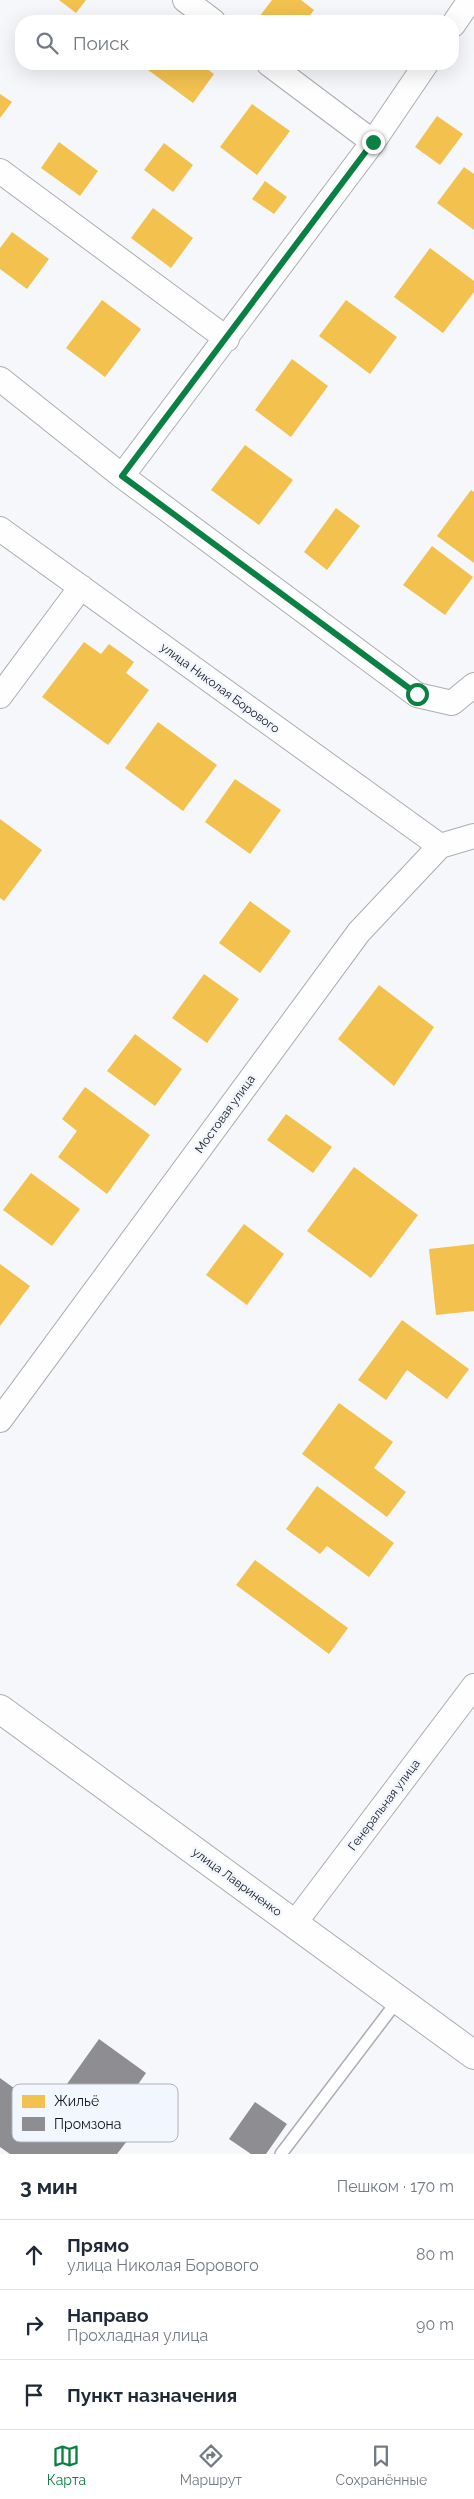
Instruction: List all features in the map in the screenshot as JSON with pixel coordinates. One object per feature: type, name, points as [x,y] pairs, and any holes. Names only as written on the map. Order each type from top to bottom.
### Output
[{"type":"street","points":[[185,0],[205,15]]},
{"type":"street","points":[[459,16],[470,0]]},
{"type":"street","points":[[277,70],[373,142]]},
{"type":"street","points":[[122,476],[227,339],[373,142],[422,70]]},
{"type":"street","points":[[0,171],[227,339]]},
{"type":"street","points":[[0,378],[122,476],[417,694],[452,703],[474,685]]},
{"type":"street","name":"улица Николая Борового","points":[[0,529],[440,846]]},
{"type":"street","points":[[0,696],[81,587]]},
{"type":"street","points":[[440,846],[474,836]]},
{"type":"street","name":"Мостовая улица","points":[[0,1420],[359,932],[440,846]]},
{"type":"street","name":"Генеральная улица","points":[[294,1924],[474,1686]]},
{"type":"street","name":"улица Лавриненко","points":[[0,1708],[474,2056]]},
{"type":"lane","points":[[281,2154],[398,2000]]},
{"type":"building: Жильё","points":[[59,0],[86,0],[76,13]]},
{"type":"building: Жильё","points":[[272,0],[301,0],[314,10],[310,15],[261,15]]},
{"type":"building: Жильё","points":[[148,70],[208,70],[214,74],[193,103]]},
{"type":"building: Жильё","points":[[0,94],[12,102],[0,118]]},
{"type":"building: Жильё","points":[[252,104],[290,131],[257,175],[220,147]]},
{"type":"building: Жильё","points":[[437,116],[463,134],[440,165],[415,147]]},
{"type":"building: Жильё","points":[[59,142],[98,171],[80,196],[41,168]]},
{"type":"building: Жильё","points":[[164,143],[193,165],[173,192],[144,170]]},
{"type":"building: Жильё","points":[[464,167],[474,174],[474,230],[437,203]]},
{"type":"building: Жильё","points":[[265,181],[287,197],[274,214],[252,199]]},
{"type":"building: Жильё","points":[[153,208],[193,238],[171,268],[131,238]]},
{"type":"building: Жильё","points":[[12,232],[49,259],[27,289],[0,269],[0,248]]},
{"type":"building: Жильё","points":[[430,248],[474,281],[474,292],[443,333],[394,297]]},
{"type":"building: Жильё","points":[[102,300],[141,329],[105,377],[66,348]]},
{"type":"building: Жильё","points":[[346,300],[397,337],[370,374],[319,336]]},
{"type":"building: Жильё","points":[[292,359],[328,386],[291,437],[255,410]]},
{"type":"building: Жильё","points":[[245,445],[293,480],[259,525],[211,490]]},
{"type":"building: Жильё","points":[[471,490],[474,492],[474,563],[437,536]]},
{"type":"building: Жильё","points":[[336,508],[360,526],[327,570],[304,552]]},
{"type":"building: Жильё","points":[[432,546],[473,577],[445,615],[403,585]]},
{"type":"building: Жильё","points":[[84,642],[101,654],[109,644],[134,662],[126,673],[149,690],[108,745],[42,697]]},
{"type":"building: Жильё","points":[[158,722],[217,765],[183,811],[125,768]]},
{"type":"building: Жильё","points":[[235,779],[281,810],[250,854],[205,822]]},
{"type":"building: Жильё","points":[[0,819],[42,850],[4,901],[0,898]]},
{"type":"building: Жильё","points":[[250,901],[291,931],[260,973],[219,943]]},
{"type":"building: Жильё","points":[[204,974],[239,999],[207,1043],[172,1018]]},
{"type":"building: Жильё","points":[[379,985],[434,1027],[394,1086],[338,1039]]},
{"type":"building: Жильё","points":[[135,1034],[182,1069],[155,1106],[107,1071]]},
{"type":"building: Жильё","points":[[85,1087],[150,1135],[107,1194],[58,1157],[77,1131],[62,1119]]},
{"type":"building: Жильё","points":[[286,1114],[332,1147],[313,1173],[267,1140]]},
{"type":"building: Жильё","points":[[354,1167],[418,1215],[371,1278],[307,1231]]},
{"type":"building: Жильё","points":[[31,1173],[80,1209],[52,1246],[3,1210]]},
{"type":"building: Жильё","points":[[244,1224],[284,1254],[247,1305],[206,1275]]},
{"type":"building: Жильё","points":[[474,1244],[474,1311],[436,1315],[429,1249]]},
{"type":"building: Жильё","points":[[0,1264],[30,1286],[0,1326]]},
{"type":"building: Жильё","points":[[402,1320],[469,1369],[447,1399],[407,1370],[386,1400],[358,1380]]},
{"type":"building: Жильё","points":[[339,1403],[393,1442],[374,1468],[406,1492],[387,1517],[302,1454]]},
{"type":"building: Жильё","points":[[317,1486],[394,1543],[369,1577],[327,1546],[320,1554],[286,1529]]},
{"type":"building: Жильё","points":[[255,1560],[348,1628],[329,1654],[236,1585]]},
{"type":"building: Промзона","points":[[99,2039],[146,2073],[138,2084],[67,2084]]},
{"type":"building: Промзона","points":[[0,2078],[12,2087],[12,2142],[126,2142],[117,2154],[10,2154],[0,2147]]},
{"type":"building: Промзона","points":[[255,2102],[287,2124],[266,2154],[251,2154],[229,2139]]},
{"type":"route","points":[[373,142],[227,339],[122,476],[417,694]]}]
